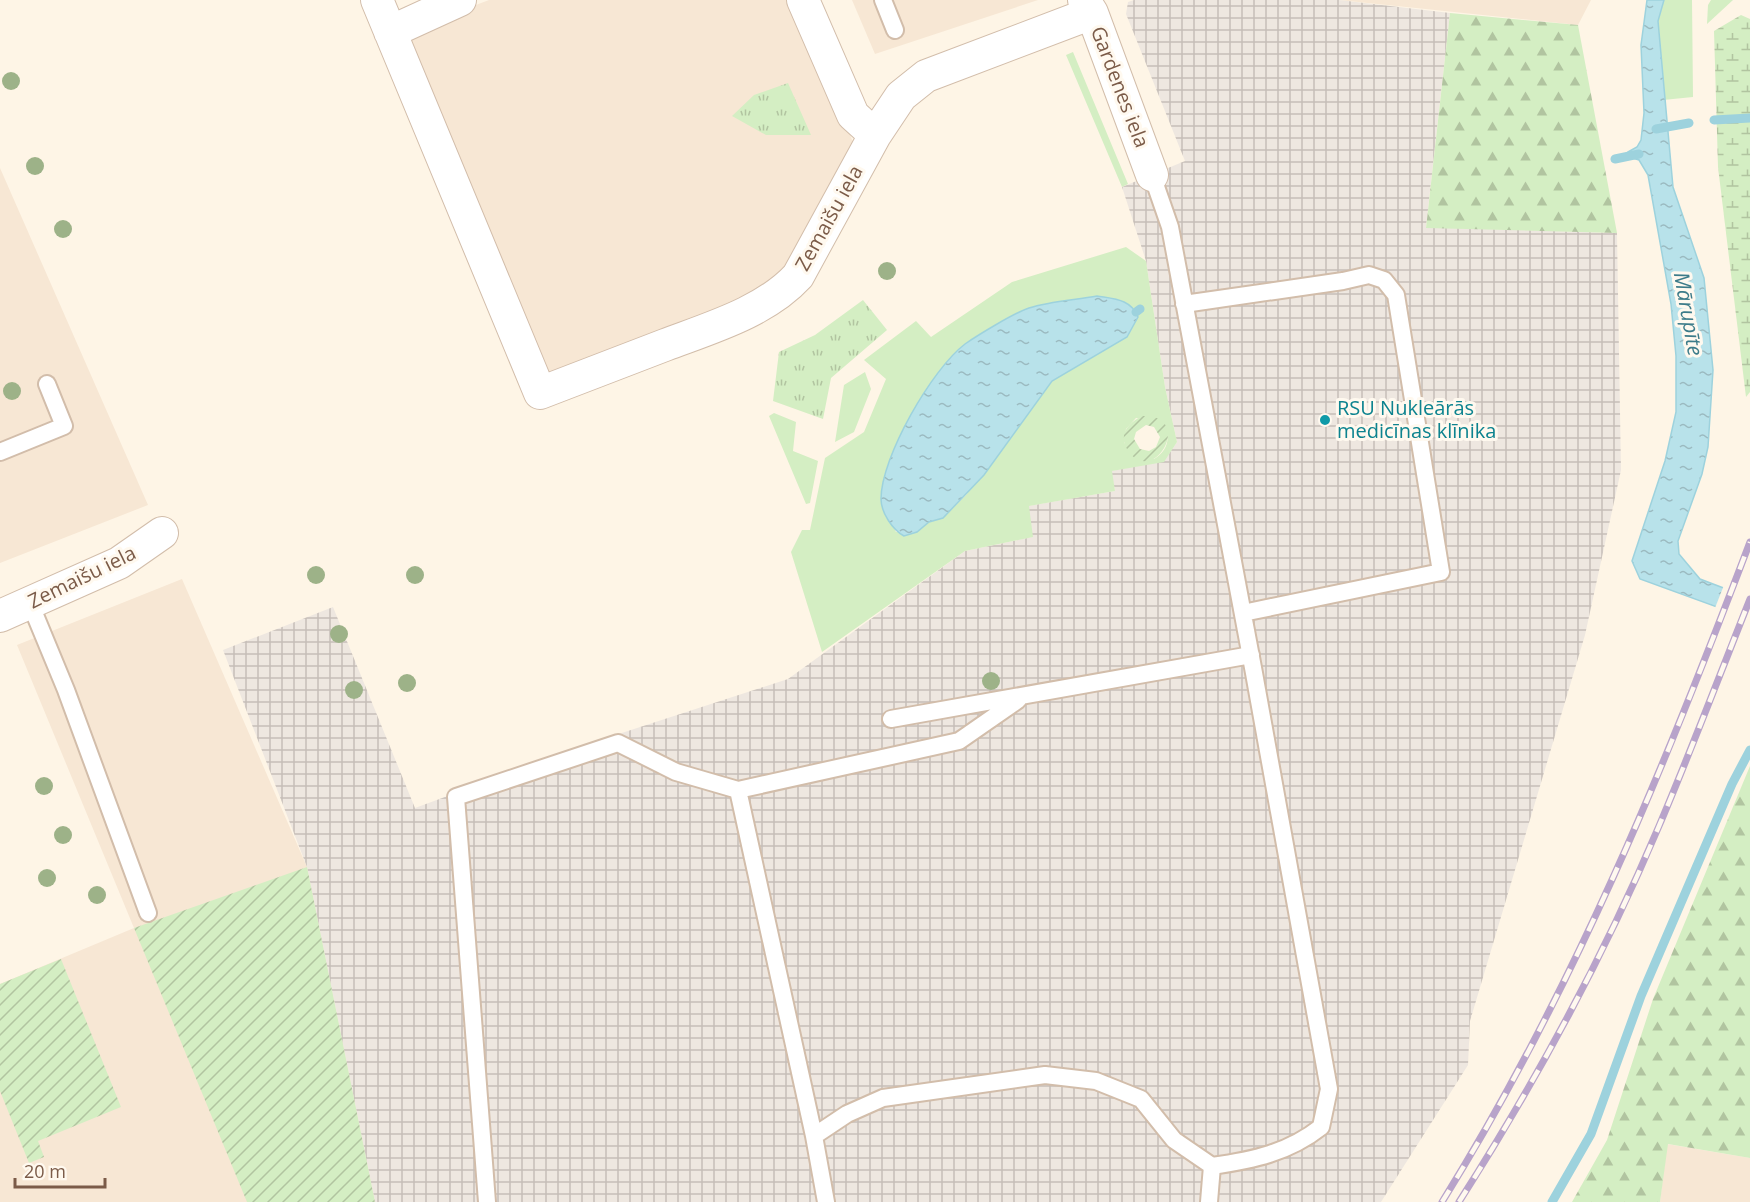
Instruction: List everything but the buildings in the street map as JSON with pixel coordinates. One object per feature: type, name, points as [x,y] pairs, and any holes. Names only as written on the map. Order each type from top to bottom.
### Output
[{"type":"street","points":[[377,0],[390,32],[460,0]]},
{"type":"street","points":[[802,0],[853,115],[875,135]]},
{"type":"street","name":"Zemaišu iela","points":[[390,32],[540,393],[696,333],[768,301],[784,291],[798,276],[875,135],[901,96],[926,76],[1088,6]]},
{"type":"street","name":"Gardenes iela","points":[[1088,6],[1152,175]]},
{"type":"street","name":"Zemaišu iela","points":[[0,616],[119,563],[162,534]]},
{"type":"lane","points":[[883,0],[895,30]]},
{"type":"lane","points":[[814,1136],[846,1114],[883,1098],[1046,1075],[1096,1081],[1141,1099],[1174,1140],[1212,1166],[1258,1159],[1301,1142],[1321,1127],[1329,1089],[1251,656],[1170,227],[1152,175]]},
{"type":"lane","points":[[1184,304],[1343,281],[1369,275],[1384,280],[1396,295],[1441,572],[1243,613]]},
{"type":"lane","points":[[0,452],[64,426],[47,384]]},
{"type":"lane","points":[[30,603],[66,690],[148,913]]},
{"type":"lane","points":[[891,719],[1251,656]]},
{"type":"lane","points":[[488,1202],[456,797],[618,743],[676,772],[738,790],[959,741],[1023,696]]},
{"type":"lane","points":[[738,790],[814,1136],[826,1202]]},
{"type":"lane","points":[[1209,1202],[1212,1166]]},
{"type":"shaded area","points":[[489,0],[793,0],[853,142],[850,157],[792,269],[763,293],[551,379],[405,32]]},
{"type":"shaded area","points":[[852,0],[1038,0],[875,54]]},
{"type":"shaded area","points":[[1134,0],[1339,0],[1450,13],[1426,227],[1617,233],[1621,470],[1585,635],[1470,1021],[1468,1065],[1381,1202],[375,1202],[307,867],[223,650],[333,607],[415,808],[594,742],[788,679],[965,551],[1032,537],[1028,506],[1115,491],[1111,471],[1164,461],[1177,442],[1165,387],[1146,261],[1122,187],[1185,161],[1126,14],[1128,2]]},
{"type":"shaded area","points":[[1339,0],[1591,0],[1578,25]]},
{"type":"shaded area","points":[[0,168],[148,505],[0,563]]},
{"type":"shaded area","points":[[182,579],[307,867],[375,1202],[0,1202],[0,984],[134,928],[17,645]]},
{"type":"shaded area","points":[[1667,1144],[1750,1158],[1750,1202],[1660,1202]]},
{"type":"green space","points":[[1664,0],[1692,0],[1693,97],[1663,100],[1658,20]]},
{"type":"green space","points":[[1711,0],[1733,0],[1707,24],[1708,5]]},
{"type":"green space","points":[[1450,13],[1578,25],[1617,233],[1426,228]]},
{"type":"green space","points":[[1741,15],[1750,19],[1750,392],[1746,397],[1718,167],[1714,31]]},
{"type":"green space","points":[[1073,52],[1128,184],[1122,187],[1066,55]]},
{"type":"green space","points":[[788,83],[811,135],[766,135],[732,116],[754,95]]},
{"type":"green space","points":[[1126,247],[1146,261],[1165,387],[1177,442],[1164,462],[1112,471],[1115,491],[1029,506],[1033,537],[965,551],[822,652],[791,552],[802,530],[810,530],[825,458],[864,432],[886,379],[864,360],[916,321],[931,337],[1012,282]],"holes":[[[1029,308],[1133,308],[1138,317],[1127,337],[1052,381],[966,495],[943,518],[929,522],[917,532],[896,532],[882,504],[883,481],[899,438],[924,393],[952,356],[965,344]],[[1136,418],[1162,423],[1165,428],[1167,443],[1163,452],[1154,459],[1124,443],[1126,429]]]},
{"type":"green space","points":[[863,300],[887,330],[831,378],[823,419],[773,401],[779,352],[815,335]]},
{"type":"green space","points":[[865,372],[871,389],[854,432],[835,442],[844,385]]},
{"type":"green space","points":[[774,413],[796,422],[793,451],[818,461],[810,503],[806,504],[769,416]]},
{"type":"green space","points":[[1143,416],[1159,419],[1166,426],[1168,437],[1164,448],[1148,461],[1137,459],[1127,449],[1124,439],[1129,425]],"holes":[[[1146,425],[1154,427],[1160,437],[1156,447],[1149,451],[1140,449],[1134,439],[1136,432]]]},
{"type":"green space","points":[[1750,766],[1750,1158],[1668,1144],[1660,1202],[1572,1202],[1607,1140],[1653,999]]},
{"type":"green space","points":[[307,867],[375,1202],[247,1202],[134,928]]},
{"type":"green space","points":[[61,959],[121,1107],[38,1141],[44,1157],[29,1163],[0,1091],[0,984]]},
{"type":"water","name":"Mārupīte","points":[[1647,0],[1664,0],[1658,21],[1673,187],[1704,278],[1713,370],[1708,447],[1702,474],[1678,541],[1679,554],[1700,579],[1750,598],[1750,619],[1640,579],[1632,561],[1665,461],[1676,412],[1676,356],[1671,304],[1648,175],[1639,160],[1629,157],[1628,152],[1637,147],[1641,140],[1644,113],[1641,45]]},
{"type":"water","points":[[1097,296],[1116,299],[1126,303],[1135,311],[1138,317],[1127,337],[1052,381],[984,475],[943,518],[929,522],[917,532],[904,536],[900,533],[888,520],[883,510],[881,499],[883,481],[889,461],[911,415],[924,393],[952,356],[965,344],[996,324],[1029,308]]},
{"type":"pier","points":[[1724,585],[1750,595],[1750,622],[1715,608]]},
{"type":"waterway","points":[[1714,120],[1750,118]]},
{"type":"waterway","points":[[1656,129],[1689,123]]},
{"type":"waterway","points":[[1615,159],[1639,154]]},
{"type":"waterway","points":[[1136,312],[1140,309]]},
{"type":"waterway","points":[[1552,1202],[1591,1134],[1641,996],[1732,784],[1750,750]]},
{"type":"railway","points":[[1442,1202],[1489,1124],[1532,1043],[1612,880],[1684,712],[1750,542]]},
{"type":"railway","points":[[1459,1202],[1515,1111],[1592,971],[1638,875],[1671,798],[1750,599]]},
{"type":"place","name":"RSU Nukleārās medicīnas klīnika","points":[[1325,420]]}]
